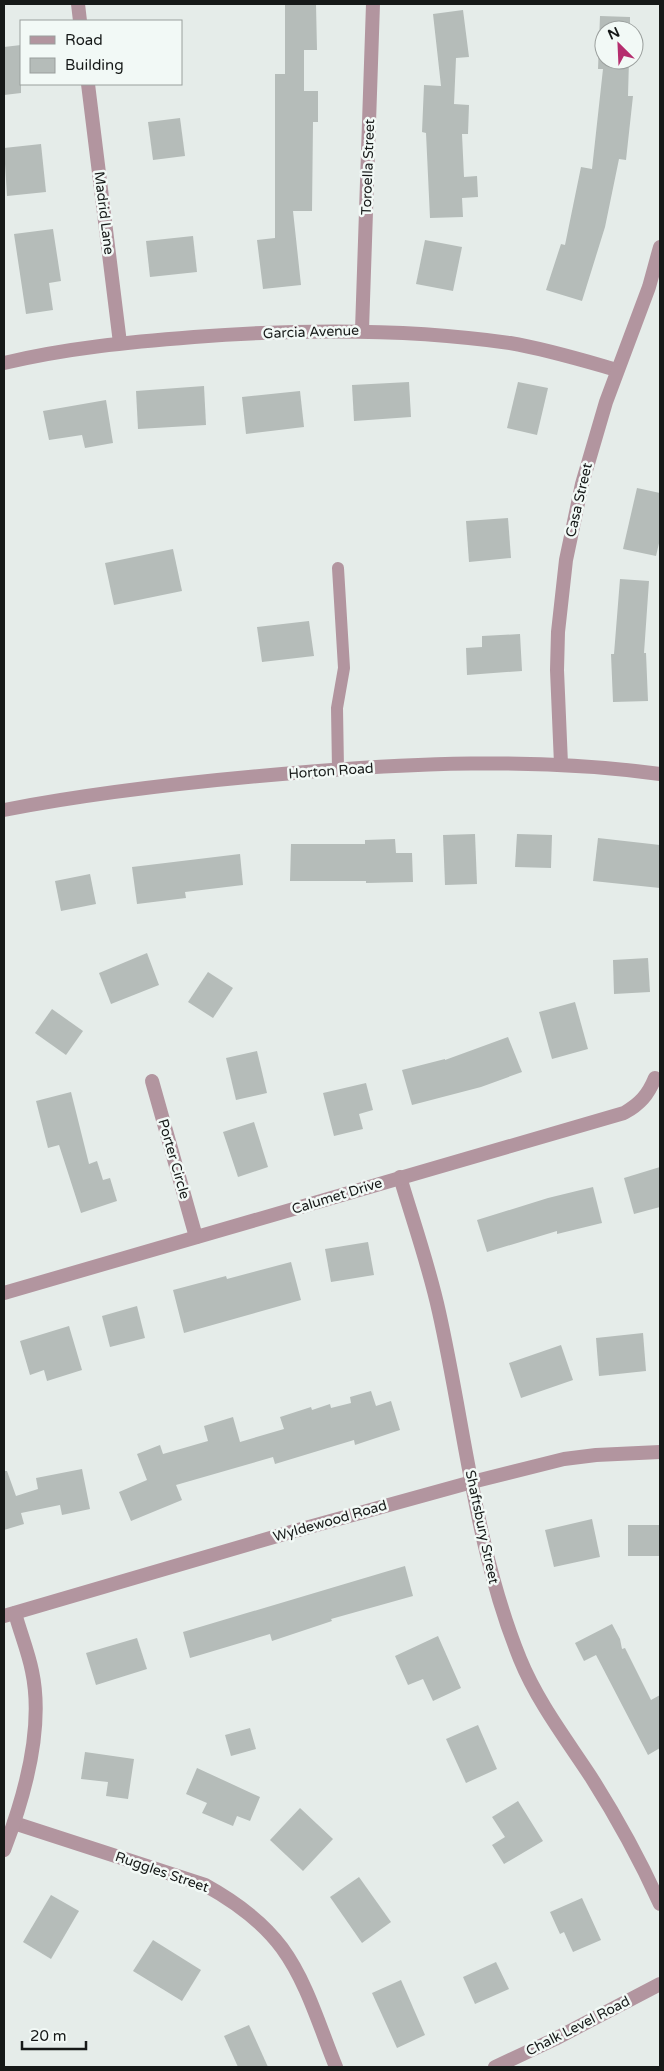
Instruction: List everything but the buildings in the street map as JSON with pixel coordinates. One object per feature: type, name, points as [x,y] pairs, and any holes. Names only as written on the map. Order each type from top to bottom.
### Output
[{"type":"street","points":[[78,4],[80,20]]},
{"type":"street","name":"Toroella Street","points":[[362,330],[373,4]]},
{"type":"street","name":"Madrid Lane","points":[[88,85],[120,343]]},
{"type":"street","name":"Casa Street","points":[[561,764],[557,670],[558,632],[566,560],[582,484],[616,370],[649,287],[660,247]]},
{"type":"street","name":"Garcia Avenue","points":[[4,363],[43,353],[120,343],[236,334],[362,330],[429,334],[512,344],[552,352],[616,370]]},
{"type":"street","name":"Horton Road","points":[[4,810],[191,782],[338,769],[478,764],[561,764],[660,774]]},
{"type":"street","name":"Calumet Drive","points":[[4,1293],[400,1176],[624,1113],[638,1105],[648,1094],[655,1078]]},
{"type":"street","name":"Porter Circle","points":[[152,1081],[196,1237]]},
{"type":"street","name":"Shaftsbury Street","points":[[400,1176],[439,1311],[489,1568],[521,1661],[541,1699],[601,1792],[636,1852],[660,1904]]},
{"type":"street","name":"Wyldewood Road","points":[[9,1614],[282,1534],[564,1459],[596,1455],[660,1452]]},
{"type":"street","points":[[4,1850],[14,1823],[36,1726],[32,1672],[9,1614]]},
{"type":"street","name":"Ruggles Street","points":[[14,1823],[205,1885],[254,1918],[282,1947],[293,1964],[336,2067]]},
{"type":"street","name":"Chalk Level Road","points":[[495,2067],[520,2062],[660,1984]]},
{"type":"lane","points":[[338,568],[344,668],[337,708],[338,769]]}]
